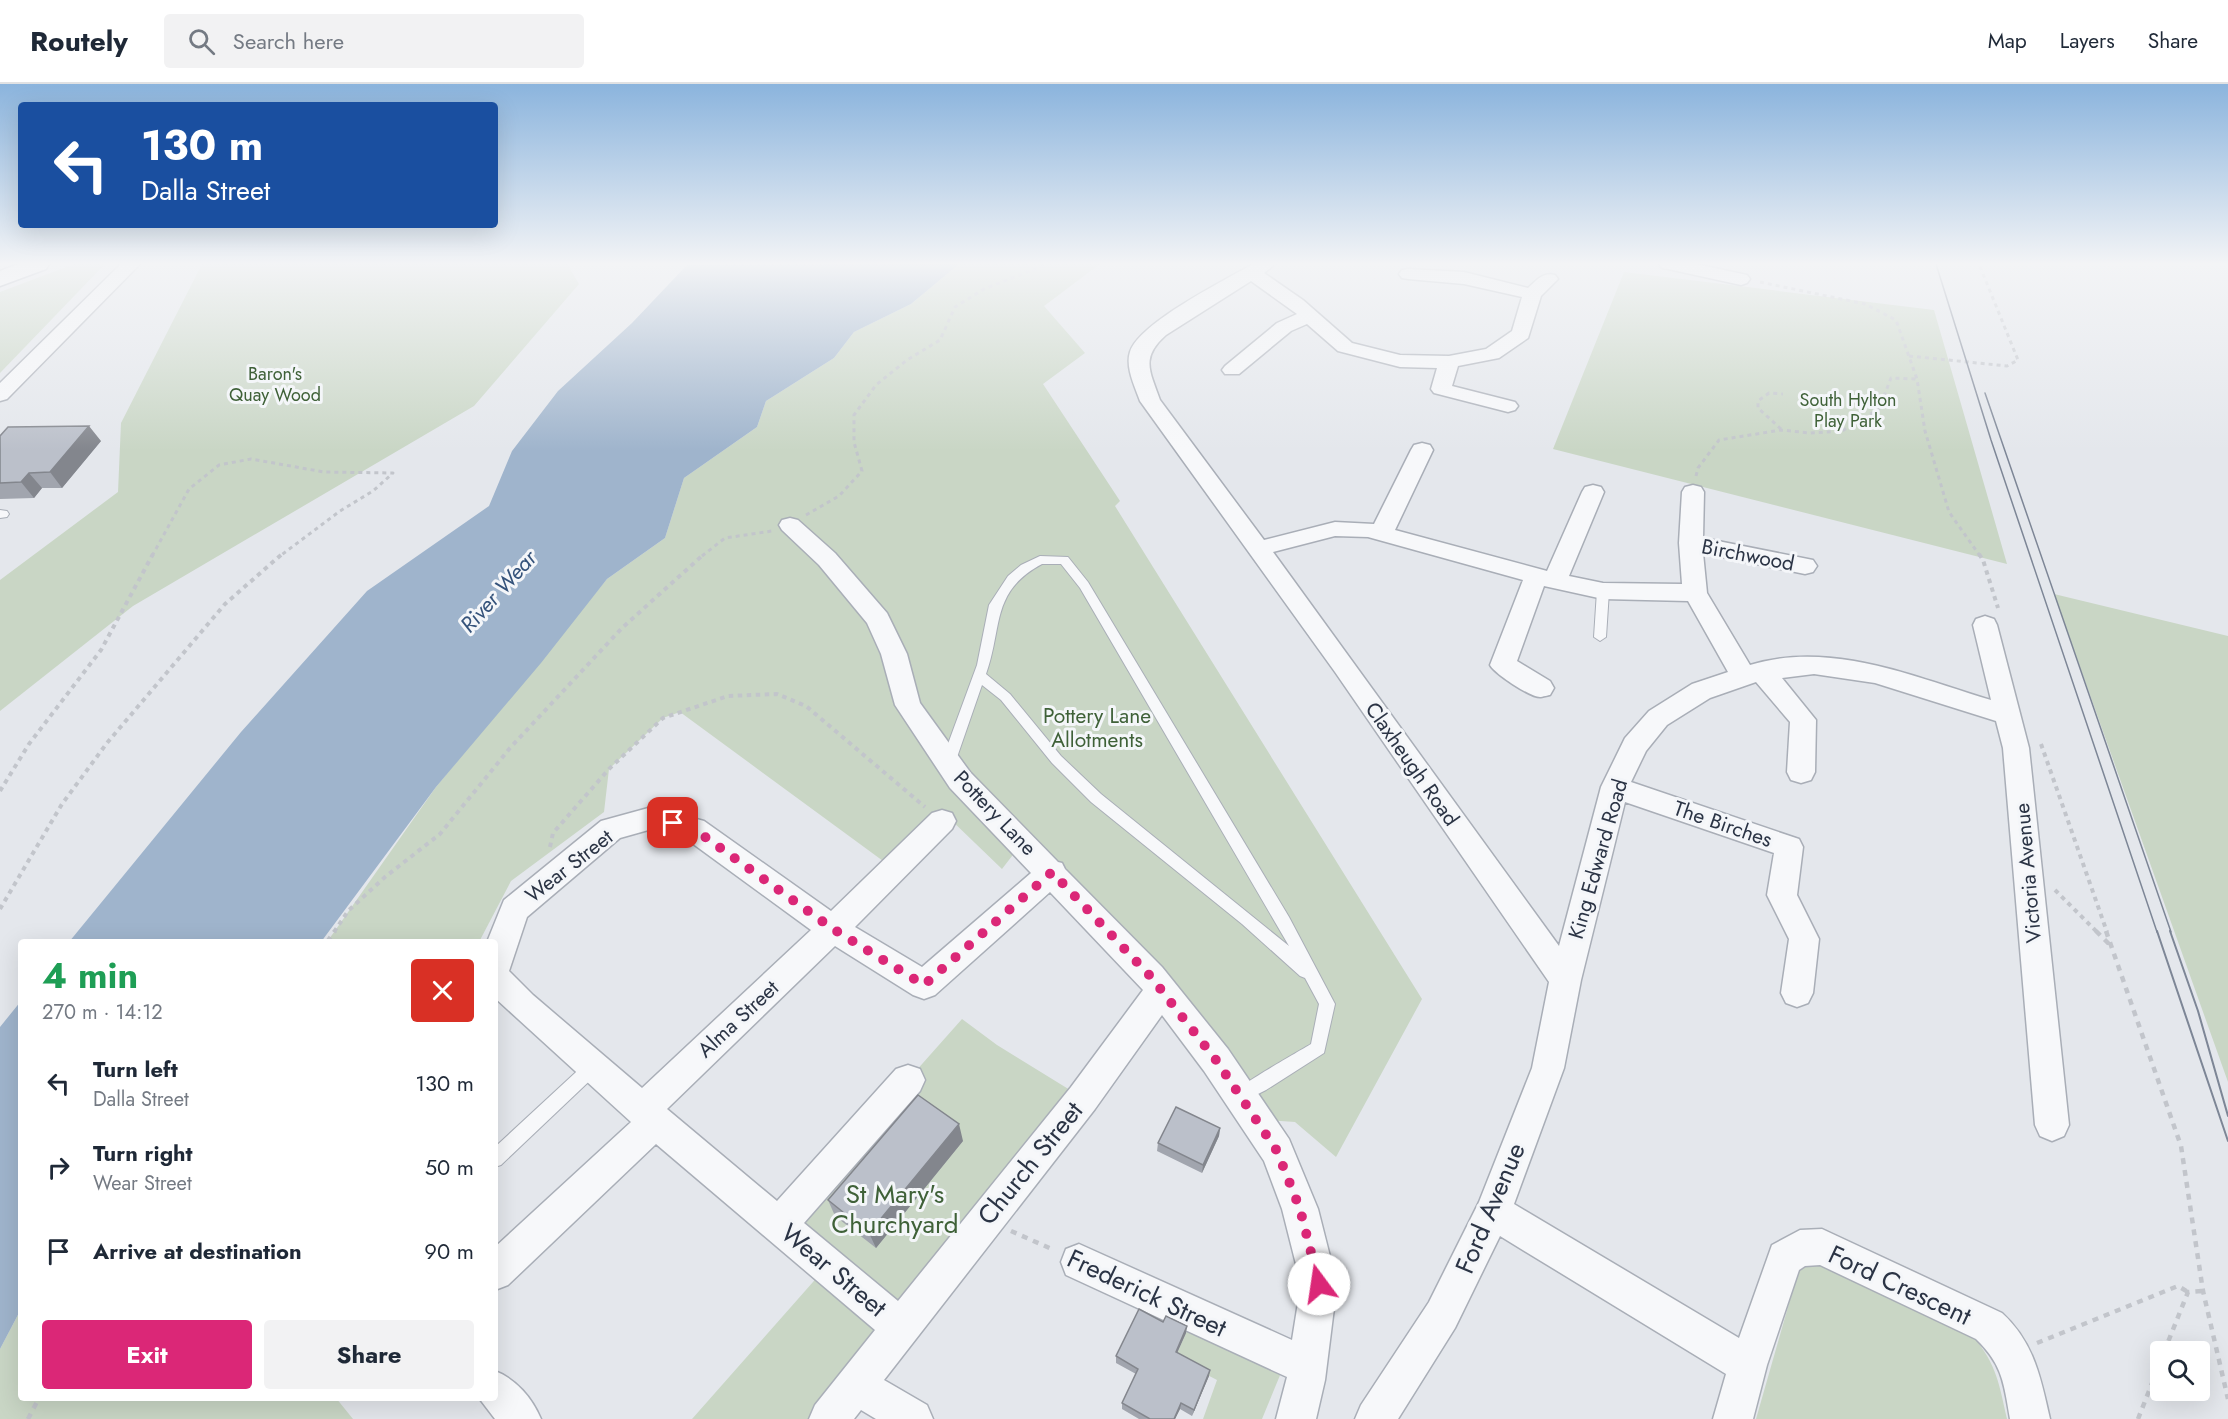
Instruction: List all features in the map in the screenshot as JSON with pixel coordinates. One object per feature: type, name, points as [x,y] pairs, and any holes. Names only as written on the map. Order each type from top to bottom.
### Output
[{"type":"street","points":[[0,395],[69,326]]},
{"type":"street","name":"Claxheugh Road","points":[[1165,326],[1144,342],[1139,366],[1150,401],[1344,666],[1468,846],[1565,980]]},
{"type":"street","points":[[1232,369],[1286,326]]},
{"type":"street","points":[[1321,326],[1345,347],[1400,361],[1449,362],[1492,354],[1521,334],[1523,326]]},
{"type":"street","points":[[1449,362],[1441,388],[1508,406]]},
{"type":"street","points":[[1381,534],[1422,450]]},
{"type":"street","points":[[1541,688],[1503,665],[1593,492]]},
{"type":"street","name":"Birchwood","points":[[1692,492],[1691,543],[1695,592],[1752,674],[1803,720],[1801,772]]},
{"type":"street","name":"Pottery Lane","points":[[790,525],[827,559],[878,619],[894,654],[908,705],[960,780],[1052,872],[1161,990],[1216,1060],[1277,1151],[1300,1209],[1319,1284],[1308,1367],[1296,1419]]},
{"type":"street","points":[[1257,549],[1335,529],[1368,530],[1546,579],[1603,591],[1695,592]]},
{"type":"street","name":"Birchwood","points":[[1691,543],[1805,566]]},
{"type":"street","name":"Victoria Avenue","points":[[1993,621],[2008,715],[2016,748],[2052,1125]]},
{"type":"street","name":"King Edward Road","points":[[1565,980],[1615,788],[1635,745],[1658,718],[1701,691],[1752,674],[1814,665],[1876,674],[2008,715]]},
{"type":"street","name":"The Birches","points":[[1615,788],[1789,847],[1782,895],[1804,939],[1797,993]]},
{"type":"street","name":"Wear Street","points":[[498,955],[515,909],[611,829],[652,818],[694,829],[833,929],[924,985],[1052,872]]},
{"type":"street","name":"Alma Street","points":[[498,1269],[942,821]]},
{"type":"street","name":"Wear Street","points":[[498,980],[522,1005],[649,1115],[902,1328]]},
{"type":"street","name":"Ford Avenue","points":[[1375,1419],[1442,1315],[1493,1212],[1548,1068],[1565,980]]},
{"type":"street","name":"Church Street","points":[[829,1419],[1083,1098],[1161,990]]},
{"type":"street","points":[[780,1224],[908,1080]]},
{"type":"street","points":[[1493,1212],[1748,1365]]},
{"type":"street","name":"Ford Crescent","points":[[1733,1419],[1748,1365],[1785,1258],[1800,1248],[1822,1247],[1989,1326],[2014,1353],[2030,1419]]},
{"type":"street","name":"Frederick Street","points":[[1079,1262],[1308,1367]]},
{"type":"street","points":[[855,1385],[913,1419]]},
{"type":"street","points":[[498,1393],[521,1419]]},
{"type":"lane","points":[[948,763],[979,676],[995,605],[1012,579],[1025,568],[1040,560],[1064,560],[1084,585],[1278,912],[1327,1004],[1318,1048],[1260,1085],[1239,1095]]},
{"type":"lane","points":[[1600,637],[1603,591]]},
{"type":"lane","points":[[979,676],[998,688],[1010,700],[1067,771],[1135,830],[1267,934],[1314,980]]},
{"type":"lane","points":[[498,1156],[594,1066]]},
{"type":"path","points":[[329,939],[348,911],[385,877],[440,834],[510,748],[622,628],[694,561],[725,538],[773,531],[790,525],[839,496],[862,471],[854,442],[854,415],[876,384],[907,360],[940,340],[946,326]]},
{"type":"path","points":[[1898,326],[1917,379],[1925,431],[1949,512],[1983,560],[1993,621]]},
{"type":"path","points":[[1909,356],[2007,366],[2018,360],[2004,326]]},
{"type":"path","points":[[1692,492],[1698,468],[1719,440],[1781,430],[1810,433],[1842,431],[1879,409],[1890,378],[1917,379]]},
{"type":"path","points":[[1781,430],[1758,408],[1758,401],[1764,394],[1772,392],[1782,394]]},
{"type":"path","points":[[0,791],[29,744],[101,650],[189,489],[219,465],[251,459],[324,472],[393,473],[373,491],[340,511],[274,560],[225,604],[107,743],[62,804],[0,909]]},
{"type":"path","points":[[543,886],[553,833],[609,769],[663,718],[728,696],[777,694],[806,706],[942,821]]},
{"type":"path","points":[[2040,739],[2181,1146],[2203,1291],[2228,1399]]},
{"type":"path","points":[[2027,862],[2114,949]]},
{"type":"path","name":"Frederick Street","points":[[985,1219],[1079,1262]]},
{"type":"path","points":[[2014,1353],[2178,1286],[2188,1292],[2203,1291]]},
{"type":"path","points":[[2168,1341],[2188,1292]]},
{"type":"path","points":[[2138,1419],[2150,1388]]},
{"type":"path","points":[[28,1419],[37,1401]]},
{"type":"green space","points":[[0,326],[45,326],[0,373]]},
{"type":"green space","name":"Baron's Quay Wood","points":[[170,326],[543,326],[474,406],[133,606],[0,711],[0,580],[118,492],[121,423]]},
{"type":"green space","name":"Pottery Lane Allotments","points":[[866,326],[1062,326],[1085,353],[1043,384],[1120,501],[1115,506],[1422,999],[1336,1157],[1295,1122],[1255,1119],[1022,843],[1002,869],[948,817],[894,869],[680,712],[663,718],[609,769],[604,812],[511,881],[481,939],[329,939],[436,787],[607,579],[665,538],[684,478],[757,427],[766,401],[834,358],[854,332]]},
{"type":"green space","name":"South Hylton Play Park","points":[[1602,326],[1939,326],[2007,564],[1553,449]]},
{"type":"green space","points":[[2054,594],[2228,636],[2228,1082]]},
{"type":"green space","name":"St Mary's Churchyard","points":[[962,1019],[997,1045],[1083,1098],[829,1419],[692,1419],[828,1265],[780,1224]]},
{"type":"green space","points":[[1816,1262],[1973,1336],[1992,1366],[2007,1419],[1756,1419],[1798,1272],[1806,1263]]},
{"type":"green space","points":[[18,1315],[18,1401],[338,1401],[353,1419],[0,1419],[0,1349]]},
{"type":"green space","points":[[1189,1326],[1283,1368],[1262,1419],[1203,1419],[1217,1380],[1175,1358]]},
{"type":"water","name":"River Wear","points":[[628,326],[866,326],[854,332],[834,358],[766,401],[757,427],[684,478],[665,538],[607,579],[541,663],[436,787],[323,939],[71,939],[241,732],[367,591],[489,506],[512,451],[558,391]]},
{"type":"water","points":[[18,1005],[18,1315],[0,1349],[0,1027]]},
{"type":"building","points":[[89,426],[50,472],[29,473],[21,482],[0,483],[0,436],[8,427]]},
{"type":"building","points":[[918,1095],[959,1124],[869,1233],[828,1200]]},
{"type":"building","points":[[1176,1107],[1220,1128],[1203,1165],[1158,1143]]},
{"type":"building","points":[[1139,1309],[1163,1322],[1166,1316],[1187,1326],[1176,1352],[1210,1370],[1194,1410],[1181,1403],[1174,1419],[1150,1419],[1122,1403],[1138,1369],[1116,1356]]},
{"type":"tram line","points":[[1955,326],[1991,440],[2157,932]]},
{"type":"tram line","points":[[1985,393],[2171,932]]},
{"type":"tram line","points":[[2157,931],[2228,1141]]},
{"type":"tram line","points":[[2170,931],[2198,1011],[2228,1116]]},
{"type":"route","points":[[673,823],[694,829],[833,929],[924,985],[1052,872],[1151,977],[1216,1060],[1277,1151],[1300,1209],[1319,1284]]}]
